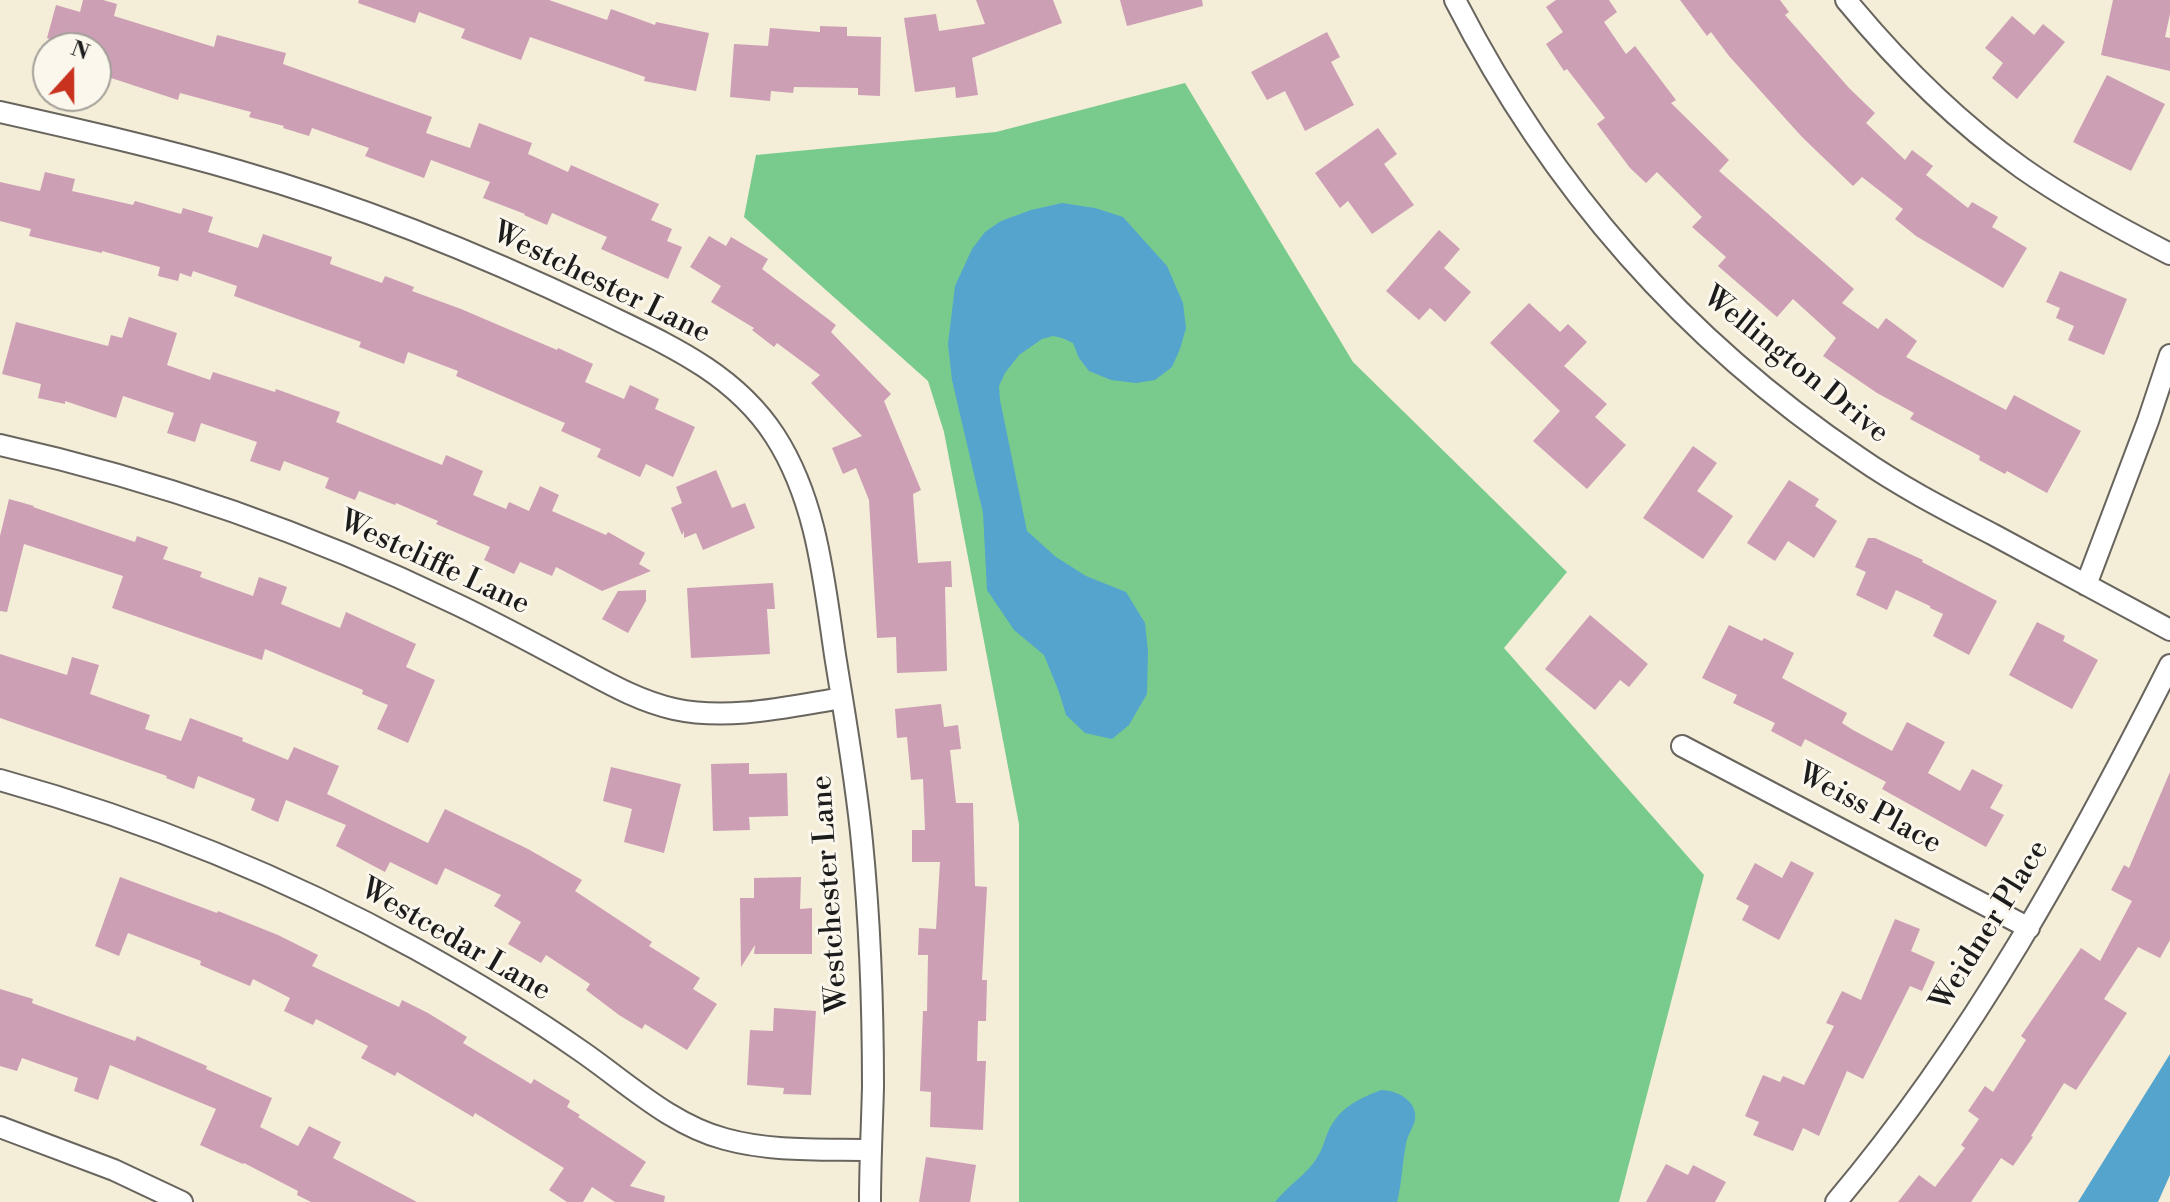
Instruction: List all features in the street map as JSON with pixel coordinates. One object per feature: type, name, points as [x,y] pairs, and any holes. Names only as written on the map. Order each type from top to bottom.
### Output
[{"type":"street","name":"Wellington Drive","points":[[1455,0],[1496,75],[1560,172],[1623,253],[1704,337],[1752,378],[1859,458],[1911,491],[2170,630]]},
{"type":"street","points":[[1846,0],[1902,64],[1981,137],[2069,199],[2170,254]]},
{"type":"street","name":"Westchester Lane","points":[[0,112],[230,168],[390,222],[476,256],[567,296],[710,369],[739,393],[762,418],[775,436],[797,480],[809,514],[819,555],[856,786],[866,900],[873,1087],[870,1202]]},
{"type":"street","points":[[2086,585],[2138,450],[2170,355]]},
{"type":"street","name":"Westcliffe Lane","points":[[0,445],[148,483],[311,541],[456,603],[617,688],[655,704],[692,712],[737,713],[842,698]]},
{"type":"street","name":"Weidner Place","points":[[1836,1202],[1916,1101],[2029,928],[2105,793],[2170,665]]},
{"type":"street","name":"Weiss Place","points":[[1682,746],[2029,928]]},
{"type":"street","name":"Westcedar Lane","points":[[0,780],[181,840],[270,877],[371,925],[500,998],[664,1110],[705,1132],[724,1139],[779,1148],[870,1150]]},
{"type":"street","points":[[0,1127],[114,1170],[182,1202]]},
{"type":"green space","points":[[1185,83],[1353,362],[1567,572],[1504,648],[1704,875],[1619,1202],[1019,1202],[1019,824],[944,432],[928,381],[744,217],[756,155],[996,132]]},
{"type":"water","points":[[1062,203],[1095,208],[1123,217],[1167,266],[1183,303],[1186,328],[1172,367],[1155,380],[1136,383],[1111,380],[1089,371],[1073,343],[1053,336],[1042,339],[1019,355],[999,386],[1027,531],[1056,557],[1086,576],[1126,592],[1145,623],[1147,694],[1129,725],[1112,739],[1085,733],[1066,715],[1044,655],[1014,630],[987,590],[983,513],[952,380],[948,344],[955,286],[972,249],[985,232],[1001,221]]},
{"type":"water","points":[[2170,1054],[2170,1175],[2158,1202],[2078,1202]]},
{"type":"water","points":[[1381,1090],[1405,1098],[1415,1113],[1397,1202],[1275,1202],[1314,1162],[1331,1126],[1341,1113]]},
{"type":"building","points":[[83,0],[103,0],[117,4],[114,16],[214,47],[217,35],[286,53],[283,64],[432,117],[426,133],[470,148],[479,123],[532,143],[528,154],[568,172],[571,165],[659,204],[651,220],[672,229],[667,241],[682,247],[668,279],[601,249],[607,237],[552,213],[547,225],[483,198],[490,182],[431,160],[424,178],[365,156],[369,148],[312,128],[309,136],[249,117],[251,112],[180,93],[178,100],[112,78],[112,32],[49,32],[56,5],[80,12]]},
{"type":"building","points":[[359,0],[549,0],[607,20],[611,9],[655,25],[656,22],[709,33],[696,91],[644,81],[645,77],[530,37],[521,60],[461,38],[465,29],[419,12],[415,23],[358,3]]},
{"type":"building","points":[[976,0],[1053,0],[1062,23],[972,58],[978,95],[956,98],[955,87],[915,92],[904,18],[936,14],[939,31],[985,24]]},
{"type":"building","points":[[1120,0],[1202,0],[1203,6],[1127,26]]},
{"type":"building","points":[[1556,0],[1609,0],[1617,12],[1604,22],[1626,54],[1635,46],[1676,100],[1671,103],[1729,160],[1719,171],[1854,289],[1842,303],[1878,329],[1886,318],[1917,341],[1906,357],[2006,410],[2014,395],[2081,431],[2047,493],[1979,460],[1980,456],[1910,419],[1914,413],[1877,393],[1823,356],[1836,338],[1793,299],[1777,317],[1718,266],[1726,257],[1692,227],[1702,217],[1657,172],[1646,183],[1630,168],[1597,124],[1605,118],[1567,69],[1564,71],[1546,44],[1563,32],[1546,7]]},
{"type":"building","points":[[1680,0],[1780,0],[1789,12],[1785,15],[1875,113],[1866,123],[1905,160],[1912,150],[1933,166],[1926,175],[1968,208],[1972,202],[1998,217],[1992,227],[2027,248],[2003,288],[1916,236],[1895,219],[1903,209],[1862,177],[1853,186],[1802,137],[1711,32],[1707,36]]},
{"type":"building","points":[[2113,0],[2170,0],[2165,37],[2170,38],[2170,71],[2101,55]]},
{"type":"building","points":[[2012,16],[2034,35],[2043,24],[2065,42],[2017,99],[1992,78],[2003,63],[1985,48]]},
{"type":"building","points":[[820,26],[847,27],[847,36],[881,37],[880,96],[858,95],[858,88],[794,87],[793,93],[771,91],[770,101],[730,97],[734,44],[768,46],[770,28],[820,32]]},
{"type":"building","points":[[1327,32],[1340,57],[1331,62],[1354,105],[1305,131],[1285,91],[1267,100],[1251,72]]},
{"type":"building","points":[[2107,75],[2165,104],[2131,171],[2073,142]]},
{"type":"building","points":[[1378,128],[1397,154],[1384,164],[1414,205],[1372,234],[1348,201],[1340,208],[1315,173]]},
{"type":"building","points":[[45,172],[75,179],[72,191],[133,205],[135,201],[181,214],[183,208],[213,217],[208,232],[258,248],[263,234],[332,257],[330,264],[382,283],[385,276],[414,287],[412,291],[593,364],[585,382],[624,399],[630,385],[659,399],[655,409],[695,427],[673,477],[646,464],[640,477],[597,457],[601,449],[561,431],[565,423],[456,376],[458,371],[408,352],[404,364],[359,347],[361,342],[234,296],[237,286],[193,271],[191,277],[180,273],[178,281],[158,276],[160,267],[29,236],[31,229],[0,221],[0,182],[40,191]]},
{"type":"building","points":[[1439,230],[1460,249],[1444,268],[1471,292],[1445,322],[1430,308],[1419,320],[1386,291]]},
{"type":"building","points":[[709,236],[726,246],[731,237],[768,259],[762,269],[836,325],[831,332],[891,394],[884,401],[921,490],[913,494],[918,563],[951,561],[952,587],[945,587],[947,671],[897,673],[896,637],[877,638],[869,500],[856,468],[843,474],[832,448],[862,436],[811,383],[820,375],[777,343],[774,347],[752,330],[754,328],[711,302],[721,286],[690,267]]},
{"type":"building","points":[[2060,271],[2127,299],[2104,355],[2068,340],[2074,326],[2056,318],[2060,308],[2046,302]]},
{"type":"building","points":[[1529,303],[1560,332],[1568,324],[1587,342],[1564,366],[1607,404],[1595,417],[1626,445],[1587,489],[1533,441],[1560,411],[1490,343]]},
{"type":"building","points":[[129,317],[177,333],[167,365],[210,380],[213,372],[275,392],[276,389],[340,412],[336,422],[442,465],[446,455],[483,471],[473,495],[506,509],[509,502],[529,511],[540,486],[559,495],[552,511],[606,535],[608,532],[645,553],[639,564],[651,571],[602,591],[556,567],[552,576],[520,562],[514,574],[484,560],[490,547],[396,503],[359,491],[355,500],[325,488],[329,478],[284,461],[280,471],[250,461],[257,442],[201,423],[195,442],[167,433],[174,413],[123,396],[116,418],[65,401],[65,404],[38,398],[41,384],[2,374],[16,322],[108,346],[111,335],[122,338]]},
{"type":"building","points":[[1693,446],[1717,463],[1697,491],[1733,516],[1703,559],[1643,518]]},
{"type":"building","points":[[716,470],[732,508],[745,503],[755,528],[703,550],[696,533],[684,538],[684,531],[682,535],[671,508],[682,503],[676,487]]},
{"type":"building","points":[[1789,480],[1819,499],[1815,506],[1837,521],[1814,558],[1788,541],[1775,561],[1747,543]]},
{"type":"building","points":[[9,499],[135,542],[137,536],[168,547],[163,559],[202,572],[200,577],[253,596],[259,577],[287,587],[281,604],[340,628],[346,612],[416,644],[406,667],[435,680],[408,743],[377,729],[388,705],[362,694],[363,690],[265,649],[262,660],[112,608],[123,576],[24,544],[7,612],[0,611],[0,536]]},
{"type":"building","points":[[1868,538],[1875,538],[1923,560],[1997,601],[1969,655],[1933,636],[1943,614],[1930,606],[1896,590],[1887,610],[1856,595],[1866,572],[1855,567]]},
{"type":"building","points":[[773,583],[775,609],[767,609],[770,654],[691,658],[687,588]]},
{"type":"building","points":[[646,590],[646,601],[628,633],[602,619],[618,591]]},
{"type":"building","points":[[1590,615],[1648,664],[1629,687],[1620,680],[1595,710],[1545,669]]},
{"type":"building","points":[[2037,622],[2065,636],[2063,641],[2098,660],[2072,709],[2009,675]]},
{"type":"building","points":[[1729,625],[1794,653],[1782,678],[1847,713],[1842,723],[1853,730],[1892,751],[1907,722],[1945,742],[1928,773],[1960,791],[1972,769],[2003,785],[1990,808],[2004,815],[1986,847],[1882,789],[1886,782],[1805,739],[1801,747],[1771,731],[1775,723],[1733,703],[1737,695],[1702,678]]},
{"type":"building","points":[[0,654],[67,675],[72,657],[99,665],[90,694],[150,715],[145,729],[181,741],[190,718],[243,738],[242,741],[288,760],[294,747],[339,766],[327,794],[428,843],[445,809],[528,849],[582,880],[575,891],[652,942],[649,946],[700,978],[693,989],[717,1004],[687,1050],[645,1024],[642,1029],[619,1015],[586,990],[590,984],[546,955],[541,963],[508,944],[521,922],[494,906],[501,895],[445,868],[437,885],[390,862],[385,872],[336,846],[346,825],[286,800],[278,822],[251,810],[255,799],[198,776],[194,789],[167,776],[0,718]]},
{"type":"building","points":[[941,704],[944,727],[958,725],[961,749],[950,750],[956,803],[973,803],[975,886],[987,887],[982,980],[987,980],[986,1021],[978,1021],[977,1061],[986,1061],[983,1130],[930,1127],[931,1092],[920,1091],[928,955],[918,955],[919,928],[936,929],[940,862],[912,862],[912,830],[925,830],[923,779],[911,780],[907,737],[897,738],[895,709]]},
{"type":"building","points":[[749,763],[749,774],[787,773],[788,816],[749,817],[750,830],[713,831],[711,764]]},
{"type":"building","points":[[611,767],[681,784],[664,853],[624,842],[632,809],[603,801]]},
{"type":"building","points":[[2170,772],[2170,940],[2160,958],[2138,947],[2104,999],[2127,1013],[2076,1090],[2064,1083],[2013,1166],[2001,1158],[1971,1202],[1898,1202],[1919,1175],[1935,1187],[1965,1148],[1961,1145],[1979,1119],[1968,1111],[1985,1086],[1993,1092],[2026,1040],[2021,1036],[2081,948],[2100,961],[2132,901],[2111,890],[2124,865],[2129,868]]},
{"type":"building","points":[[1791,861],[1814,873],[1779,940],[1742,920],[1749,906],[1736,899],[1755,863],[1782,878]]},
{"type":"building","points":[[120,877],[278,935],[318,955],[312,966],[399,1007],[402,1000],[428,1013],[467,1037],[463,1043],[531,1084],[534,1079],[570,1101],[567,1107],[580,1115],[578,1117],[646,1162],[630,1186],[665,1196],[664,1202],[615,1202],[592,1187],[583,1202],[567,1202],[549,1190],[564,1168],[475,1113],[473,1117],[397,1072],[395,1076],[361,1058],[368,1046],[316,1019],[313,1025],[284,1011],[290,998],[253,979],[250,986],[200,965],[201,961],[128,933],[119,956],[95,946]]},
{"type":"building","points":[[801,877],[800,909],[812,908],[812,954],[754,954],[755,945],[741,967],[740,898],[754,898],[754,878]]},
{"type":"building","points":[[1895,919],[1920,929],[1911,951],[1935,962],[1922,991],[1910,986],[1863,1079],[1847,1071],[1819,1136],[1803,1128],[1793,1151],[1753,1135],[1759,1122],[1745,1116],[1763,1075],[1780,1082],[1783,1076],[1804,1085],[1834,1026],[1826,1023],[1842,991],[1861,1000]]},
{"type":"building","points":[[0,989],[33,999],[32,1003],[135,1041],[137,1036],[272,1098],[260,1127],[298,1146],[309,1126],[341,1142],[333,1158],[417,1202],[311,1202],[297,1195],[298,1191],[244,1163],[200,1145],[216,1109],[110,1065],[98,1100],[74,1091],[78,1078],[22,1058],[17,1071],[0,1066]]},
{"type":"building","points":[[774,1008],[816,1011],[811,1095],[783,1094],[784,1088],[747,1085],[750,1030],[773,1031]]},
{"type":"building","points":[[926,1157],[976,1165],[970,1202],[919,1202]]},
{"type":"building","points":[[1666,1164],[1688,1175],[1693,1165],[1726,1182],[1715,1202],[1646,1202]]}]
